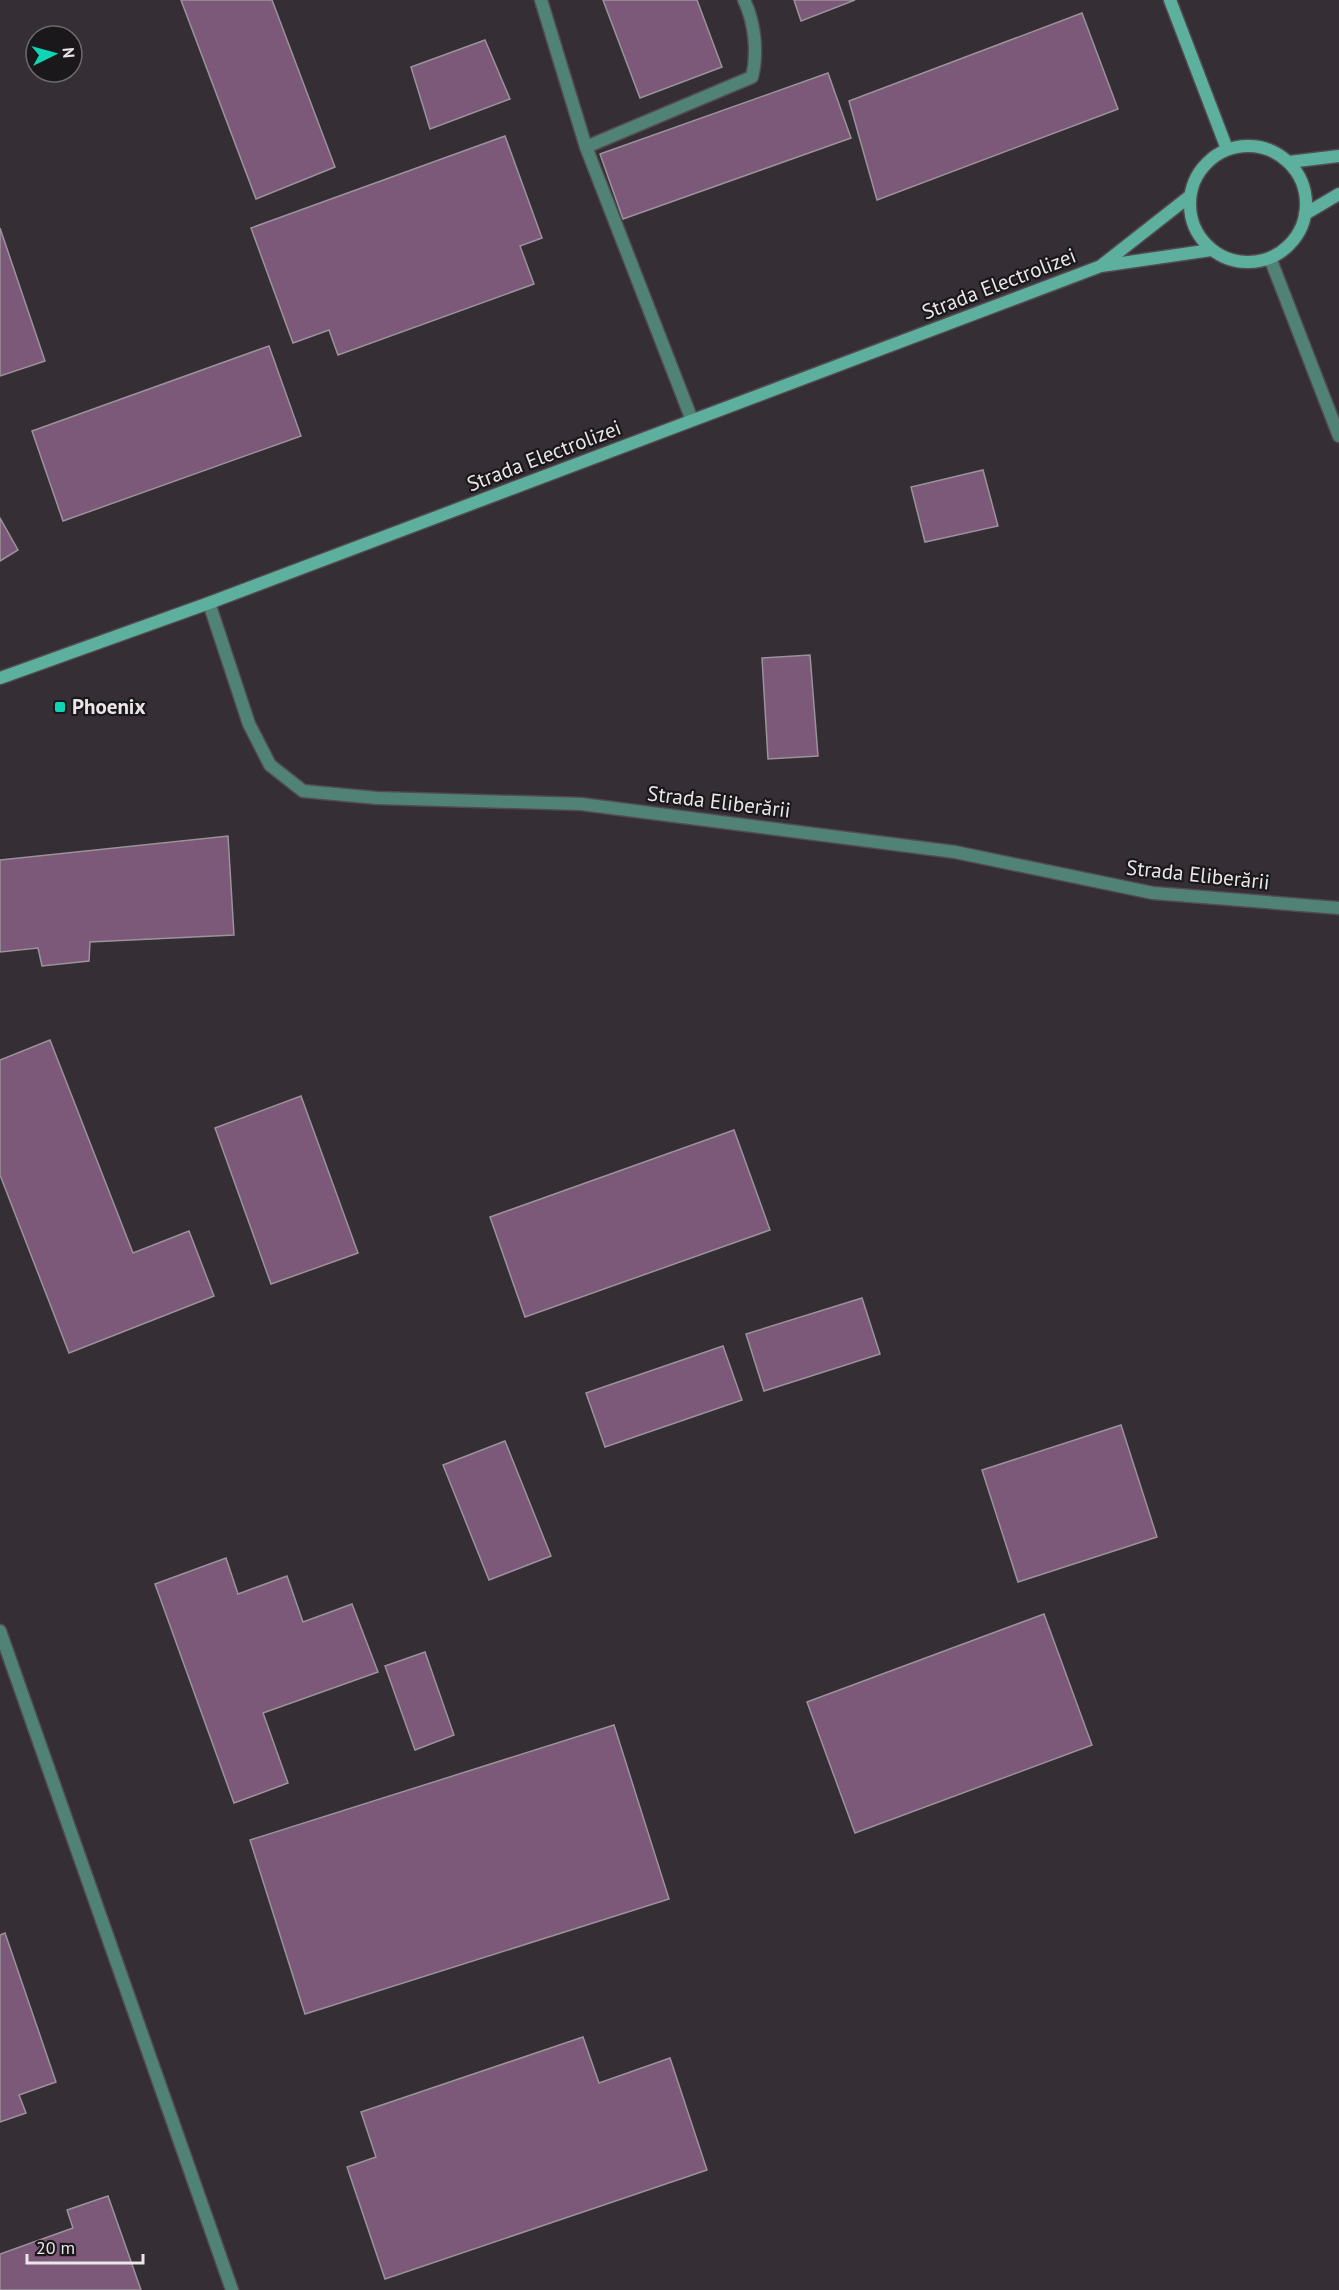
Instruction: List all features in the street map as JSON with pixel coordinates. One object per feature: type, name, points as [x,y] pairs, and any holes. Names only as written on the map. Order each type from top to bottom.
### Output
[{"type":"street","points":[[541,0],[586,147],[692,420]]},
{"type":"street","points":[[586,147],[752,77],[756,64],[752,16],[744,0]]},
{"type":"street","points":[[1170,0],[1227,149]]},
{"type":"street","points":[[1243,146],[1260,147],[1276,152],[1289,162],[1300,178],[1306,195],[1301,229],[1293,241],[1270,258],[1255,262],[1239,262],[1225,258],[1211,250],[1196,231],[1190,209],[1190,196],[1194,182],[1202,168],[1213,157],[1227,149],[1243,146]]},
{"type":"street","points":[[1289,162],[1339,156]]},
{"type":"street","points":[[1305,214],[1339,194]]},
{"type":"street","name":"Strada Electrolizei","points":[[1101,266],[1190,196]]},
{"type":"street","name":"Strada Electrolizei","points":[[0,678],[209,603],[1101,266],[1211,250]]},
{"type":"street","points":[[1270,258],[1339,436]]},
{"type":"street","name":"Strada Eliberării","points":[[209,603],[249,724],[270,765],[303,791],[377,798],[581,804],[955,852],[1153,893],[1339,908]]},
{"type":"street","points":[[0,1631],[232,2290]]},
{"type":"building","points":[[181,0],[272,0],[335,167],[256,199]]},
{"type":"building","points":[[603,0],[697,0],[722,67],[640,98]]},
{"type":"building","points":[[794,0],[855,0],[801,21]]},
{"type":"building","points":[[1082,13],[1118,109],[877,200],[849,101]]},
{"type":"building","points":[[485,40],[510,99],[430,129],[411,67]]},
{"type":"building","points":[[828,73],[851,138],[623,219],[600,154]]},
{"type":"building","points":[[505,136],[542,238],[520,246],[534,284],[338,355],[329,330],[293,343],[251,228]]},
{"type":"building","points":[[0,228],[45,361],[0,376]]},
{"type":"building","points":[[269,346],[301,436],[63,521],[32,431]]},
{"type":"building","points":[[983,470],[998,526],[925,542],[911,487]]},
{"type":"building","points":[[0,518],[18,550],[0,561]]},
{"type":"building","points":[[810,655],[818,756],[768,759],[762,658]]},
{"type":"building","points":[[228,836],[234,935],[90,942],[89,961],[42,966],[38,948],[0,952],[0,860]]},
{"type":"building","points":[[50,1040],[133,1253],[189,1231],[214,1296],[69,1353],[0,1175],[0,1060]]},
{"type":"building","points":[[301,1096],[358,1253],[271,1284],[215,1128]]},
{"type":"building","points":[[734,1130],[770,1230],[525,1317],[490,1217]]},
{"type":"building","points":[[862,1298],[880,1354],[764,1391],[746,1334]]},
{"type":"building","points":[[723,1346],[742,1400],[605,1447],[586,1393]]},
{"type":"building","points":[[1121,1425],[1157,1537],[1018,1582],[982,1470]]},
{"type":"building","points":[[505,1441],[551,1556],[489,1580],[443,1465]]},
{"type":"building","points":[[226,1558],[238,1594],[287,1576],[303,1622],[352,1604],[378,1672],[263,1713],[288,1783],[234,1803],[155,1584]]},
{"type":"building","points":[[1044,1614],[1092,1745],[855,1833],[807,1702]]},
{"type":"building","points":[[425,1652],[454,1735],[415,1750],[385,1666]]},
{"type":"building","points":[[614,1725],[669,1899],[305,2014],[250,1840]]},
{"type":"building","points":[[5,1933],[56,2082],[19,2095],[26,2113],[0,2122],[0,1935]]},
{"type":"building","points":[[583,2037],[599,2083],[670,2058],[707,2170],[385,2279],[347,2167],[376,2157],[361,2112]]},
{"type":"building","points":[[108,2196],[141,2290],[0,2290],[0,2254],[73,2228],[67,2210]]},
{"type":"place","name":"Phoenix","points":[[60,707]]}]
